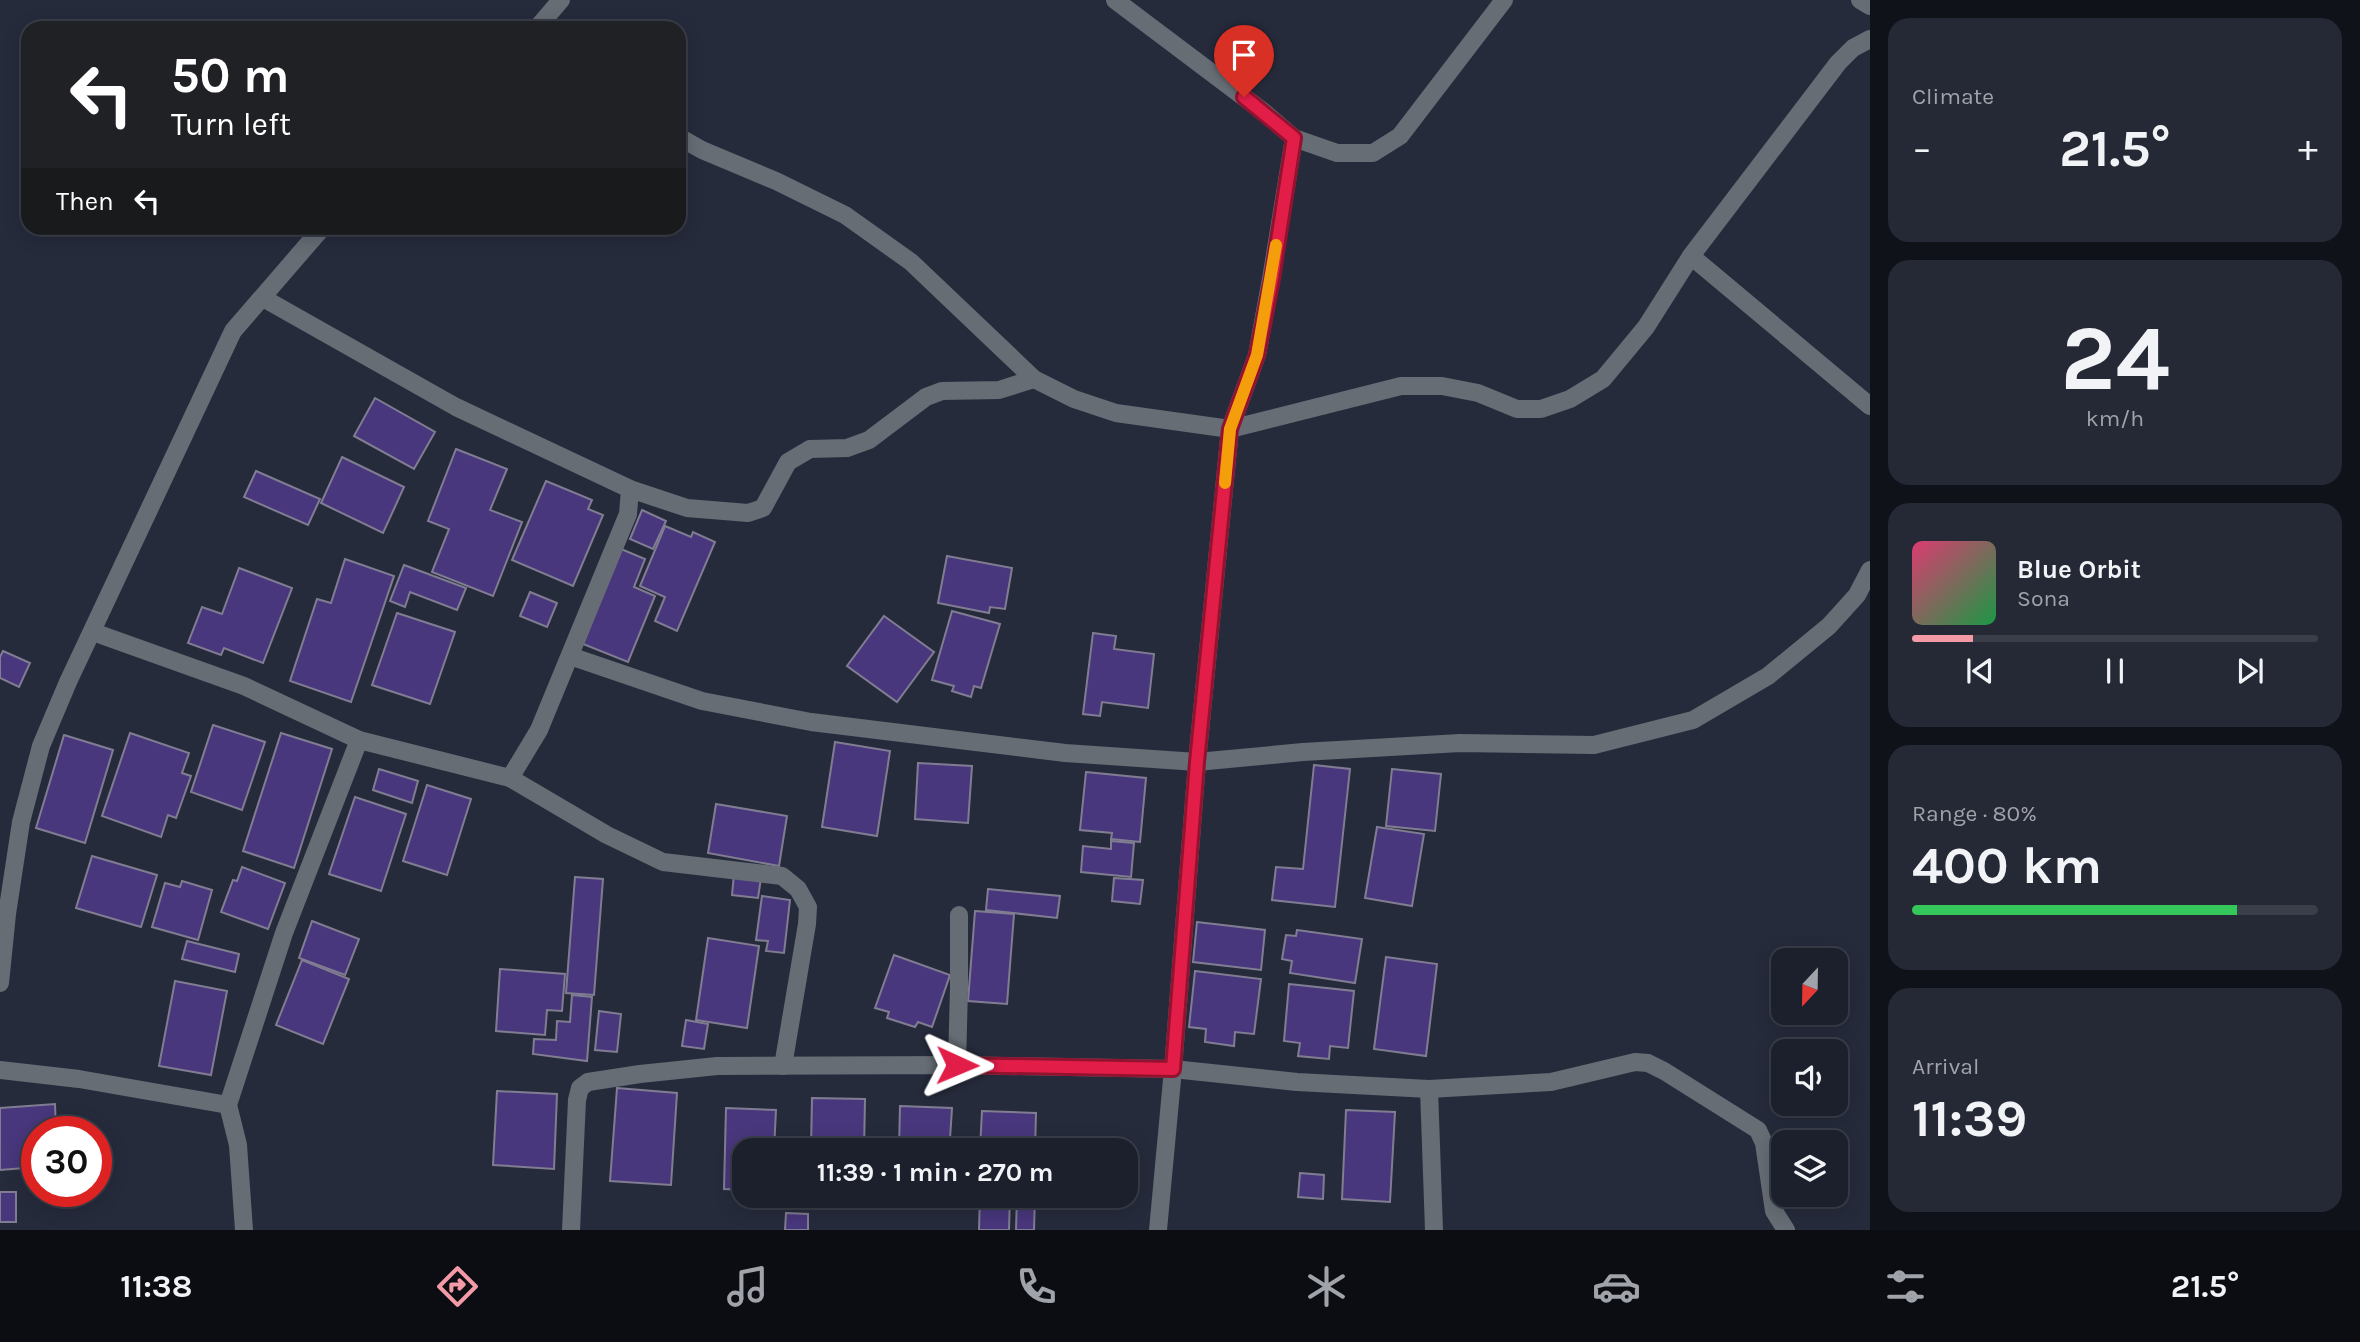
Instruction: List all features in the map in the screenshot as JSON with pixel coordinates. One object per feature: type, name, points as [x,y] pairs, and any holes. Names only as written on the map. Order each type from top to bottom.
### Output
[{"type":"street","points":[[543,21],[561,0]]},
{"type":"street","points":[[1115,0],[1294,138],[1337,153],[1373,153],[1400,136],[1504,0]]},
{"type":"street","points":[[1860,0],[1870,6]]},
{"type":"street","points":[[686,141],[845,215],[911,262],[1034,379],[1074,399],[1116,413],[1230,429],[1401,386],[1442,386],[1478,393],[1517,409],[1541,409],[1570,399],[1603,379],[1646,327],[1691,256],[1838,63],[1853,48],[1870,39]]},
{"type":"street","points":[[1158,1230],[1197,762],[1230,429],[1257,355],[1294,138]]},
{"type":"street","points":[[0,983],[21,821],[46,733],[233,331],[317,235]]},
{"type":"street","points":[[1691,256],[1870,406]]},
{"type":"street","points":[[263,298],[456,407],[630,489],[687,508],[748,513],[763,508],[788,463],[810,449],[847,448],[869,440],[926,397],[942,391],[999,390],[1034,379]]},
{"type":"street","points":[[510,778],[539,730],[570,656],[628,514],[630,489]]},
{"type":"street","points":[[570,656],[702,701],[811,722],[1065,752],[1197,762],[1303,752],[1460,743],[1594,745],[1693,720],[1768,676],[1829,626],[1857,595],[1870,569]]},
{"type":"street","points":[[93,632],[244,686],[359,740],[510,778],[607,835],[663,862],[782,876],[799,890],[808,908],[783,1066]]},
{"type":"street","points":[[244,1230],[238,1145],[228,1105],[284,933],[359,740]]},
{"type":"street","points":[[957,1065],[959,915]]},
{"type":"street","points":[[571,1230],[577,1100],[580,1088],[588,1082],[717,1066],[957,1065],[1173,1069],[1297,1082],[1429,1089],[1551,1082],[1635,1062],[1648,1063],[1758,1129],[1764,1143],[1774,1211],[1786,1230]]},
{"type":"street","points":[[0,1070],[79,1079],[228,1105]]},
{"type":"street","points":[[1429,1089],[1434,1230]]},
{"type":"building","points":[[375,398],[435,432],[414,469],[354,436]]},
{"type":"building","points":[[456,449],[507,469],[490,510],[522,522],[493,596],[432,572],[449,529],[428,521]]},
{"type":"building","points":[[342,457],[404,487],[383,533],[321,503]]},
{"type":"building","points":[[256,471],[320,499],[308,525],[244,497]]},
{"type":"building","points":[[546,481],[592,500],[588,509],[603,515],[573,586],[512,560]]},
{"type":"building","points":[[642,510],[666,521],[653,549],[630,539]]},
{"type":"building","points":[[665,526],[691,537],[693,532],[715,542],[677,631],[655,621],[665,597],[640,586]]},
{"type":"building","points":[[621,549],[645,559],[634,587],[655,596],[628,662],[583,644]]},
{"type":"building","points":[[947,556],[1012,568],[1005,609],[990,607],[989,613],[938,603]]},
{"type":"building","points":[[345,559],[394,576],[351,702],[290,681],[317,599],[331,603]]},
{"type":"building","points":[[404,565],[466,588],[457,610],[410,592],[405,607],[390,601]]},
{"type":"building","points":[[239,568],[292,588],[263,663],[224,648],[221,655],[188,643],[202,607],[222,614]]},
{"type":"building","points":[[530,592],[557,603],[547,627],[520,616]]},
{"type":"building","points":[[952,611],[1000,624],[981,688],[974,686],[971,697],[952,691],[954,686],[932,680]]},
{"type":"building","points":[[397,613],[455,632],[430,704],[372,685]]},
{"type":"building","points":[[884,616],[934,652],[897,702],[847,666]]},
{"type":"building","points":[[1093,633],[1116,636],[1114,649],[1154,654],[1148,708],[1102,702],[1100,716],[1083,714]]},
{"type":"building","points":[[3,651],[30,663],[19,687],[0,678],[0,657]]},
{"type":"building","points":[[213,725],[265,742],[242,810],[191,792]]},
{"type":"building","points":[[130,733],[189,753],[182,773],[191,776],[176,818],[168,815],[161,837],[102,816]]},
{"type":"building","points":[[281,733],[332,749],[294,868],[243,851]]},
{"type":"building","points":[[64,735],[113,750],[85,843],[36,828]]},
{"type":"building","points":[[835,742],[890,751],[877,836],[822,827]]},
{"type":"building","points":[[918,763],[972,766],[968,823],[915,819]]},
{"type":"building","points":[[1314,765],[1350,769],[1335,907],[1272,900],[1276,867],[1303,869]]},
{"type":"building","points":[[379,769],[418,781],[412,803],[373,790]]},
{"type":"building","points":[[1392,769],[1441,774],[1435,831],[1386,826]]},
{"type":"building","points":[[1086,772],[1146,778],[1140,842],[1111,839],[1112,833],[1080,830]]},
{"type":"building","points":[[427,785],[471,799],[447,875],[403,861]]},
{"type":"building","points":[[355,797],[406,814],[381,891],[329,874]]},
{"type":"building","points":[[716,804],[787,816],[779,866],[708,853]]},
{"type":"building","points":[[1377,827],[1424,834],[1412,906],[1365,898]]},
{"type":"building","points":[[1111,841],[1134,843],[1131,877],[1081,872],[1083,846],[1111,849]]},
{"type":"building","points":[[92,856],[157,875],[141,927],[76,908]]},
{"type":"building","points":[[242,867],[285,883],[268,929],[221,912],[233,880],[237,881]]},
{"type":"building","points":[[734,874],[761,878],[758,898],[732,895]]},
{"type":"building","points":[[575,877],[603,879],[594,995],[566,993]]},
{"type":"building","points":[[1114,878],[1143,880],[1140,904],[1112,901]]},
{"type":"building","points":[[182,881],[212,890],[198,940],[152,927],[165,883],[180,887]]},
{"type":"building","points":[[988,889],[1060,896],[1057,918],[986,910]]},
{"type":"building","points":[[762,896],[790,900],[784,953],[766,951],[768,941],[756,940]]},
{"type":"building","points":[[975,911],[1014,914],[1007,1004],[968,1001]]},
{"type":"building","points":[[312,921],[359,939],[345,975],[299,958]]},
{"type":"building","points":[[1197,922],[1265,930],[1261,970],[1193,962]]},
{"type":"building","points":[[1297,930],[1362,939],[1355,983],[1290,973],[1292,961],[1282,959],[1286,935],[1296,936]]},
{"type":"building","points":[[708,938],[759,946],[747,1028],[696,1020]]},
{"type":"building","points":[[187,941],[239,954],[235,972],[182,959]]},
{"type":"building","points":[[894,955],[950,975],[932,1027],[918,1022],[915,1027],[887,1018],[889,1012],[875,1008]]},
{"type":"building","points":[[1386,957],[1437,964],[1426,1056],[1374,1049]]},
{"type":"building","points":[[302,960],[349,979],[323,1044],[276,1025]]},
{"type":"building","points":[[500,969],[565,974],[562,1011],[547,1010],[545,1035],[496,1031]]},
{"type":"building","points":[[1195,971],[1261,979],[1254,1034],[1235,1032],[1234,1046],[1205,1042],[1206,1029],[1189,1027]]},
{"type":"building","points":[[175,981],[227,991],[211,1075],[159,1066]]},
{"type":"building","points":[[1289,984],[1354,991],[1348,1048],[1330,1046],[1329,1059],[1298,1056],[1300,1043],[1284,1041]]},
{"type":"building","points":[[572,995],[592,997],[587,1061],[533,1054],[534,1039],[556,1040],[557,1021],[570,1022]]},
{"type":"building","points":[[599,1011],[621,1014],[617,1052],[595,1050]]},
{"type":"building","points":[[686,1020],[708,1024],[704,1049],[682,1046]]},
{"type":"building","points":[[617,1088],[677,1093],[671,1185],[610,1181]]},
{"type":"building","points":[[497,1091],[557,1094],[554,1169],[493,1165]]},
{"type":"building","points":[[812,1098],[865,1099],[864,1138],[811,1138]]},
{"type":"building","points":[[55,1104],[55,1116],[21,1116],[21,1168],[0,1170],[0,1108]]},
{"type":"building","points":[[900,1106],[952,1108],[950,1138],[899,1138]]},
{"type":"building","points":[[726,1108],[776,1110],[775,1138],[732,1138],[732,1189],[724,1189]]},
{"type":"building","points":[[1346,1110],[1395,1112],[1390,1202],[1342,1199]]},
{"type":"building","points":[[982,1111],[1036,1113],[1035,1138],[981,1138]]},
{"type":"building","points":[[1300,1173],[1324,1175],[1323,1199],[1298,1197]]},
{"type":"building","points":[[0,1192],[16,1192],[16,1222],[0,1222]]},
{"type":"building","points":[[980,1208],[1010,1208],[1009,1230],[979,1230]]},
{"type":"building","points":[[1017,1208],[1035,1208],[1034,1230],[1016,1230]]},
{"type":"building","points":[[786,1213],[808,1214],[808,1230],[785,1230]]},
{"type":"slow traffic","points":[[1225,483],[1230,429],[1257,355],[1276,245]]},
{"type":"route","points":[[957,1065],[1173,1069],[1197,762],[1230,429],[1257,355],[1294,138],[1244,97]]}]
